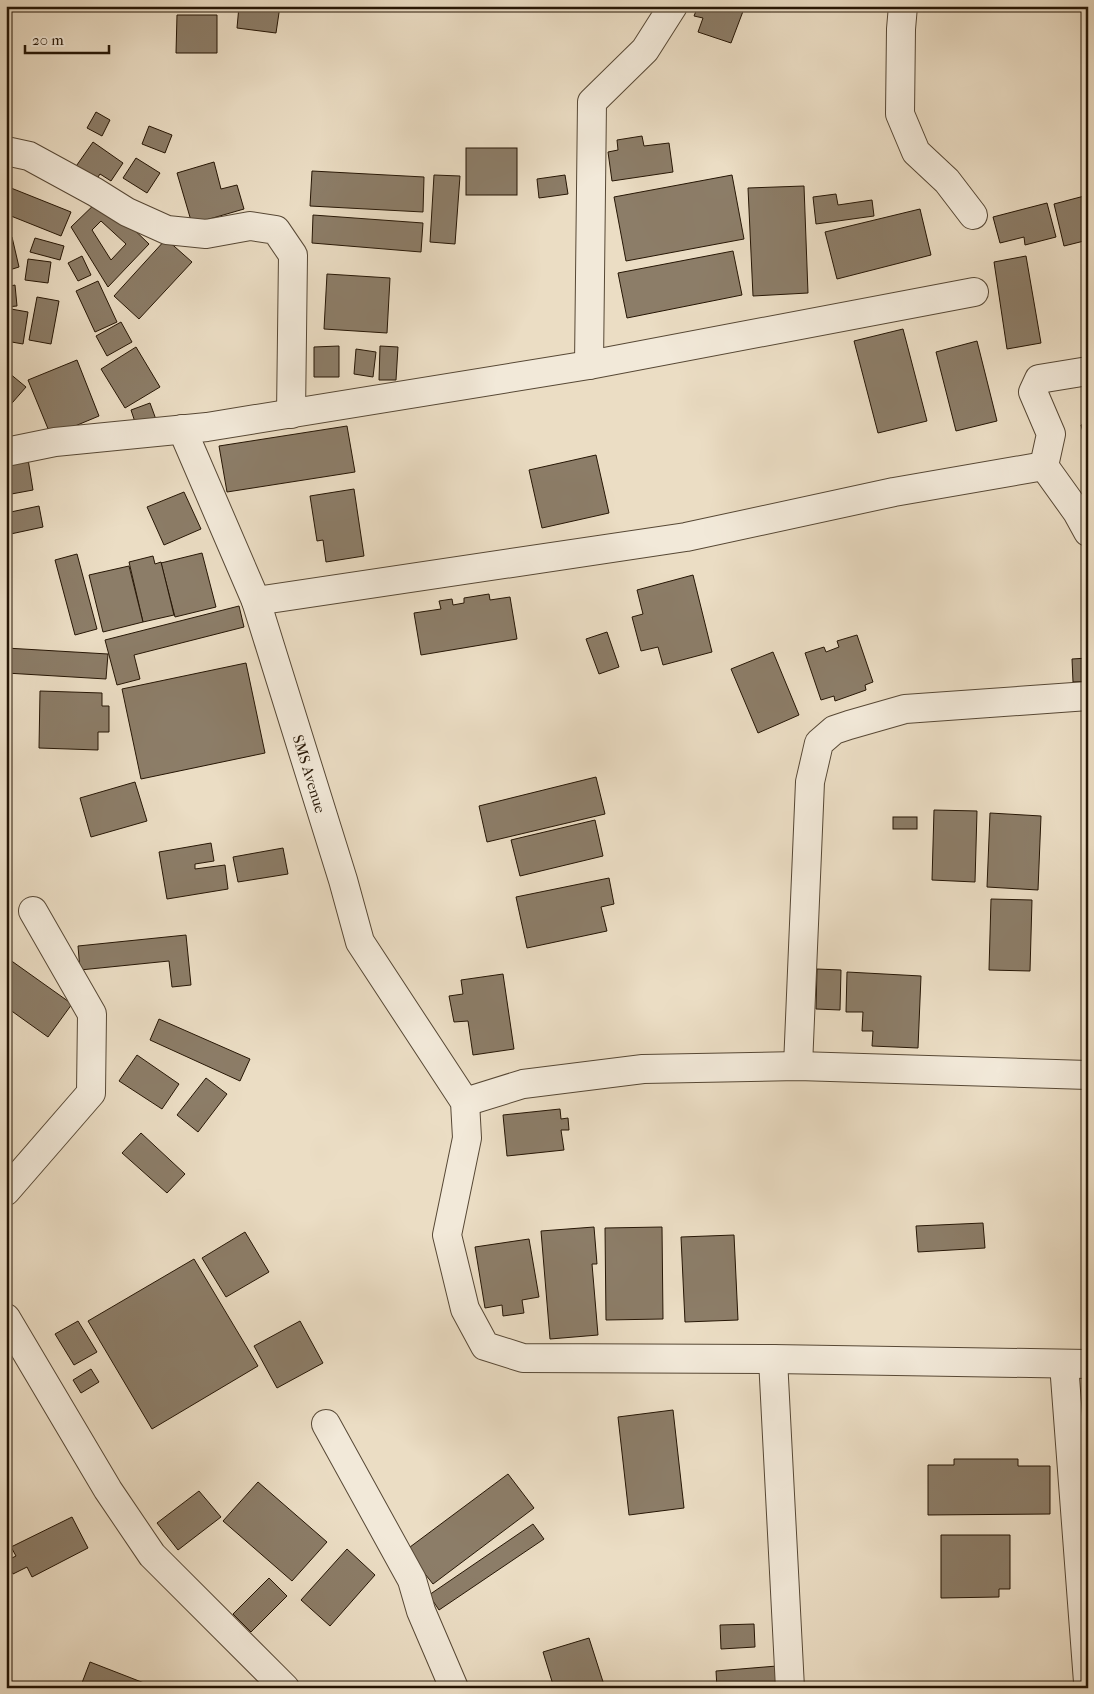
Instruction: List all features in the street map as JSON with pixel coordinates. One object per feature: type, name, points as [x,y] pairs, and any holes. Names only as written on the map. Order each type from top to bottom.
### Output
[{"type":"street","points":[[590,366],[592,102],[645,50],[673,6]]},
{"type":"street","points":[[902,6],[900,114],[916,152],[947,181],[973,215]]},
{"type":"street","points":[[6,151],[29,156],[127,212],[167,230],[206,234],[250,226],[276,230],[293,255],[291,414]]},
{"type":"street","points":[[6,452],[56,442],[207,427],[590,366],[974,292]]},
{"type":"street","points":[[1088,371],[1039,379],[1033,392],[1051,434],[1044,466],[1077,512],[1088,532]]},
{"type":"street","name":"SMS Avenue","points":[[182,429],[256,601],[343,880],[360,942],[465,1102]]},
{"type":"street","points":[[256,601],[686,537],[894,492],[1044,466]]},
{"type":"street","points":[[798,1066],[810,782],[819,743],[834,730],[905,709],[1088,696]]},
{"type":"street","points":[[6,1191],[91,1093],[92,1014],[33,911]]},
{"type":"street","points":[[1088,1075],[798,1066],[643,1069],[523,1084],[465,1102],[467,1138],[447,1235],[465,1309],[484,1346],[523,1358],[773,1359],[1076,1364],[1088,1682]]},
{"type":"street","points":[[6,1318],[108,1490],[152,1555],[285,1688]]},
{"type":"street","points":[[773,1359],[790,1688]]},
{"type":"street","points":[[326,1424],[412,1580],[421,1611],[454,1688]]},
{"type":"building","points":[[205,6],[232,6],[232,10]]},
{"type":"building","points":[[239,6],[280,6],[276,33],[237,28]]},
{"type":"building","points":[[698,6],[745,6],[731,43],[698,32],[703,18],[694,16]]},
{"type":"building","points":[[177,15],[217,15],[217,53],[176,53]]},
{"type":"building","points":[[96,112],[110,120],[102,136],[87,128]]},
{"type":"building","points":[[149,126],[172,135],[165,153],[142,144]]},
{"type":"building","points":[[642,136],[644,146],[669,143],[673,172],[612,181],[608,152],[618,150],[617,140]]},
{"type":"building","points":[[93,142],[123,163],[111,181],[100,174],[92,186],[72,172]]},
{"type":"building","points":[[466,148],[517,148],[517,195],[466,195]]},
{"type":"building","points":[[136,158],[160,173],[147,193],[123,178]]},
{"type":"building","points":[[214,162],[221,189],[237,185],[244,209],[192,224],[177,173]]},
{"type":"building","points":[[312,171],[424,177],[423,212],[310,206]]},
{"type":"building","points":[[434,175],[460,176],[455,244],[430,242]]},
{"type":"building","points":[[565,175],[568,194],[539,198],[537,179]]},
{"type":"building","points":[[732,175],[744,239],[626,261],[614,197]]},
{"type":"building","points":[[6,186],[71,212],[61,236],[6,214]]},
{"type":"building","points":[[804,186],[808,293],[753,296],[748,188]]},
{"type":"building","points":[[836,194],[838,205],[872,200],[874,216],[816,224],[813,197]]},
{"type":"building","points":[[1088,195],[1088,240],[1064,246],[1054,204]]},
{"type":"building","points":[[101,198],[149,244],[108,287],[71,227]],"holes":[[[101,221],[126,244],[111,260],[92,230]]]},
{"type":"building","points":[[1047,203],[1056,237],[1025,245],[1024,237],[1000,243],[993,217]]},
{"type":"building","points":[[920,209],[931,255],[837,279],[825,232]]},
{"type":"building","points":[[313,215],[423,223],[421,252],[312,243]]},
{"type":"building","points":[[12,237],[19,267],[6,271],[6,238]]},
{"type":"building","points":[[35,238],[64,246],[60,260],[30,252]]},
{"type":"building","points":[[166,239],[192,262],[139,319],[114,296]]},
{"type":"building","points":[[733,251],[742,295],[627,318],[618,273]]},
{"type":"building","points":[[82,256],[91,275],[78,281],[68,263]]},
{"type":"building","points":[[1026,256],[1041,343],[1007,349],[994,262]]},
{"type":"building","points":[[28,259],[51,262],[48,283],[25,280]]},
{"type":"building","points":[[327,274],[390,278],[387,333],[324,329]]},
{"type":"building","points":[[98,281],[117,322],[95,332],[76,291]]},
{"type":"building","points":[[15,285],[17,306],[6,307],[6,287]]},
{"type":"building","points":[[1088,292],[1088,310],[1083,293]]},
{"type":"building","points":[[37,297],[59,301],[51,344],[29,340]]},
{"type":"building","points":[[11,309],[28,312],[23,344],[6,341]]},
{"type":"building","points":[[121,322],[132,342],[107,356],[96,336]]},
{"type":"building","points":[[903,329],[927,421],[878,433],[854,341]]},
{"type":"building","points":[[977,341],[997,421],[956,431],[936,352]]},
{"type":"building","points":[[339,346],[339,377],[314,377],[314,347]]},
{"type":"building","points":[[380,346],[398,347],[396,380],[379,380]]},
{"type":"building","points":[[136,347],[160,387],[125,408],[101,369]]},
{"type":"building","points":[[356,349],[376,352],[373,377],[354,374]]},
{"type":"building","points":[[77,360],[99,416],[51,436],[28,380]]},
{"type":"building","points":[[9,373],[26,387],[6,410],[6,376]]},
{"type":"building","points":[[150,403],[158,425],[138,431],[131,410]]},
{"type":"building","points":[[1088,423],[1088,450],[1081,425]]},
{"type":"building","points":[[347,426],[355,472],[227,492],[219,446]]},
{"type":"building","points":[[596,455],[609,513],[542,528],[529,470]]},
{"type":"building","points":[[28,459],[33,490],[6,495],[6,463]]},
{"type":"building","points":[[354,489],[364,556],[326,562],[323,540],[317,541],[310,496]]},
{"type":"building","points":[[184,492],[201,529],[164,545],[147,507]]},
{"type":"building","points":[[39,506],[43,527],[6,535],[6,513]]},
{"type":"building","points":[[202,553],[216,607],[175,617],[161,563]]},
{"type":"building","points":[[77,554],[97,629],[75,635],[55,560]]},
{"type":"building","points":[[153,556],[155,564],[161,562],[174,615],[143,622],[129,562]]},
{"type":"building","points":[[129,566],[143,622],[103,632],[89,575]]},
{"type":"building","points":[[693,575],[712,652],[663,665],[658,647],[641,651],[632,617],[643,614],[637,590]]},
{"type":"building","points":[[489,594],[490,600],[510,597],[517,639],[421,655],[414,613],[441,609],[439,601],[452,599],[453,605],[464,603],[464,598]]},
{"type":"building","points":[[239,606],[244,627],[134,655],[140,679],[117,685],[105,640]]},
{"type":"building","points":[[607,632],[619,667],[599,674],[586,639]]},
{"type":"building","points":[[857,635],[873,682],[865,685],[866,690],[835,701],[834,696],[821,700],[805,653],[824,647],[826,652],[839,647],[837,641]]},
{"type":"building","points":[[6,648],[108,654],[106,679],[6,673]]},
{"type":"building","points":[[773,652],[799,715],[758,733],[731,669]]},
{"type":"building","points":[[1088,658],[1088,681],[1073,682],[1072,659]]},
{"type":"building","points":[[246,663],[265,753],[141,779],[122,689]]},
{"type":"building","points":[[40,691],[102,693],[102,706],[109,706],[109,732],[98,732],[98,750],[39,748]]},
{"type":"building","points":[[596,777],[605,814],[487,842],[479,806]]},
{"type":"building","points":[[135,782],[147,821],[91,837],[80,798]]},
{"type":"building","points":[[934,810],[977,811],[975,882],[932,880]]},
{"type":"building","points":[[990,813],[1041,816],[1038,890],[987,887]]},
{"type":"building","points":[[893,817],[917,817],[917,829],[893,829]]},
{"type":"building","points":[[595,820],[603,856],[520,876],[511,840]]},
{"type":"building","points":[[211,843],[214,861],[195,864],[195,869],[225,865],[228,889],[167,899],[159,852]]},
{"type":"building","points":[[283,848],[288,874],[238,882],[233,857]]},
{"type":"building","points":[[609,878],[614,904],[601,907],[607,931],[527,948],[516,897]]},
{"type":"building","points":[[991,899],[1032,900],[1030,971],[989,970]]},
{"type":"building","points":[[186,935],[191,985],[172,987],[169,961],[80,970],[78,946]]},
{"type":"building","points":[[6,957],[72,1004],[48,1037],[6,1007]]},
{"type":"building","points":[[817,969],[841,970],[840,1010],[816,1009]]},
{"type":"building","points":[[847,972],[921,976],[918,1048],[872,1046],[873,1031],[862,1031],[863,1012],[846,1012]]},
{"type":"building","points":[[503,974],[514,1049],[473,1055],[468,1021],[454,1022],[449,996],[463,994],[461,980]]},
{"type":"building","points":[[159,1019],[250,1059],[240,1081],[150,1040]]},
{"type":"building","points":[[137,1055],[179,1084],[162,1109],[119,1081]]},
{"type":"building","points":[[206,1078],[227,1094],[198,1132],[177,1115]]},
{"type":"building","points":[[560,1109],[561,1119],[568,1118],[569,1130],[561,1130],[564,1150],[507,1156],[503,1115]]},
{"type":"building","points":[[141,1133],[185,1174],[167,1193],[122,1153]]},
{"type":"building","points":[[983,1223],[985,1248],[918,1252],[916,1226]]},
{"type":"building","points":[[594,1227],[597,1264],[592,1264],[598,1335],[550,1339],[541,1231]]},
{"type":"building","points":[[662,1227],[663,1319],[606,1320],[605,1228]]},
{"type":"building","points":[[245,1232],[269,1272],[226,1297],[202,1258]]},
{"type":"building","points":[[734,1235],[738,1320],[685,1322],[681,1237]]},
{"type":"building","points":[[529,1239],[539,1297],[522,1300],[524,1313],[503,1316],[502,1305],[485,1308],[475,1247]]},
{"type":"building","points":[[194,1259],[258,1366],[152,1429],[88,1321]]},
{"type":"building","points":[[78,1321],[97,1352],[74,1365],[55,1334]]},
{"type":"building","points":[[300,1321],[323,1363],[277,1388],[254,1346]]},
{"type":"building","points":[[91,1369],[99,1382],[81,1393],[73,1380]]},
{"type":"building","points":[[673,1410],[684,1508],[629,1515],[618,1417]]},
{"type":"building","points":[[954,1459],[1018,1459],[1018,1466],[1050,1466],[1050,1514],[928,1515],[928,1465],[954,1465]]},
{"type":"building","points":[[508,1474],[534,1508],[433,1584],[406,1550]]},
{"type":"building","points":[[258,1482],[327,1542],[292,1581],[223,1521]]},
{"type":"building","points":[[199,1491],[221,1517],[178,1550],[157,1523]]},
{"type":"building","points":[[72,1517],[88,1548],[32,1577],[27,1567],[13,1574],[6,1561],[16,1556],[11,1547]]},
{"type":"building","points":[[533,1524],[544,1539],[439,1610],[429,1595]]},
{"type":"building","points":[[941,1535],[1010,1535],[1010,1589],[999,1589],[999,1597],[941,1598]]},
{"type":"building","points":[[347,1549],[375,1575],[330,1626],[301,1600]]},
{"type":"building","points":[[269,1578],[287,1596],[251,1632],[233,1614]]},
{"type":"building","points":[[754,1624],[755,1647],[721,1649],[720,1625]]},
{"type":"building","points":[[589,1638],[605,1688],[554,1688],[543,1652]]},
{"type":"building","points":[[90,1662],[157,1688],[80,1688]]},
{"type":"building","points":[[777,1666],[779,1688],[717,1688],[716,1671]]}]
